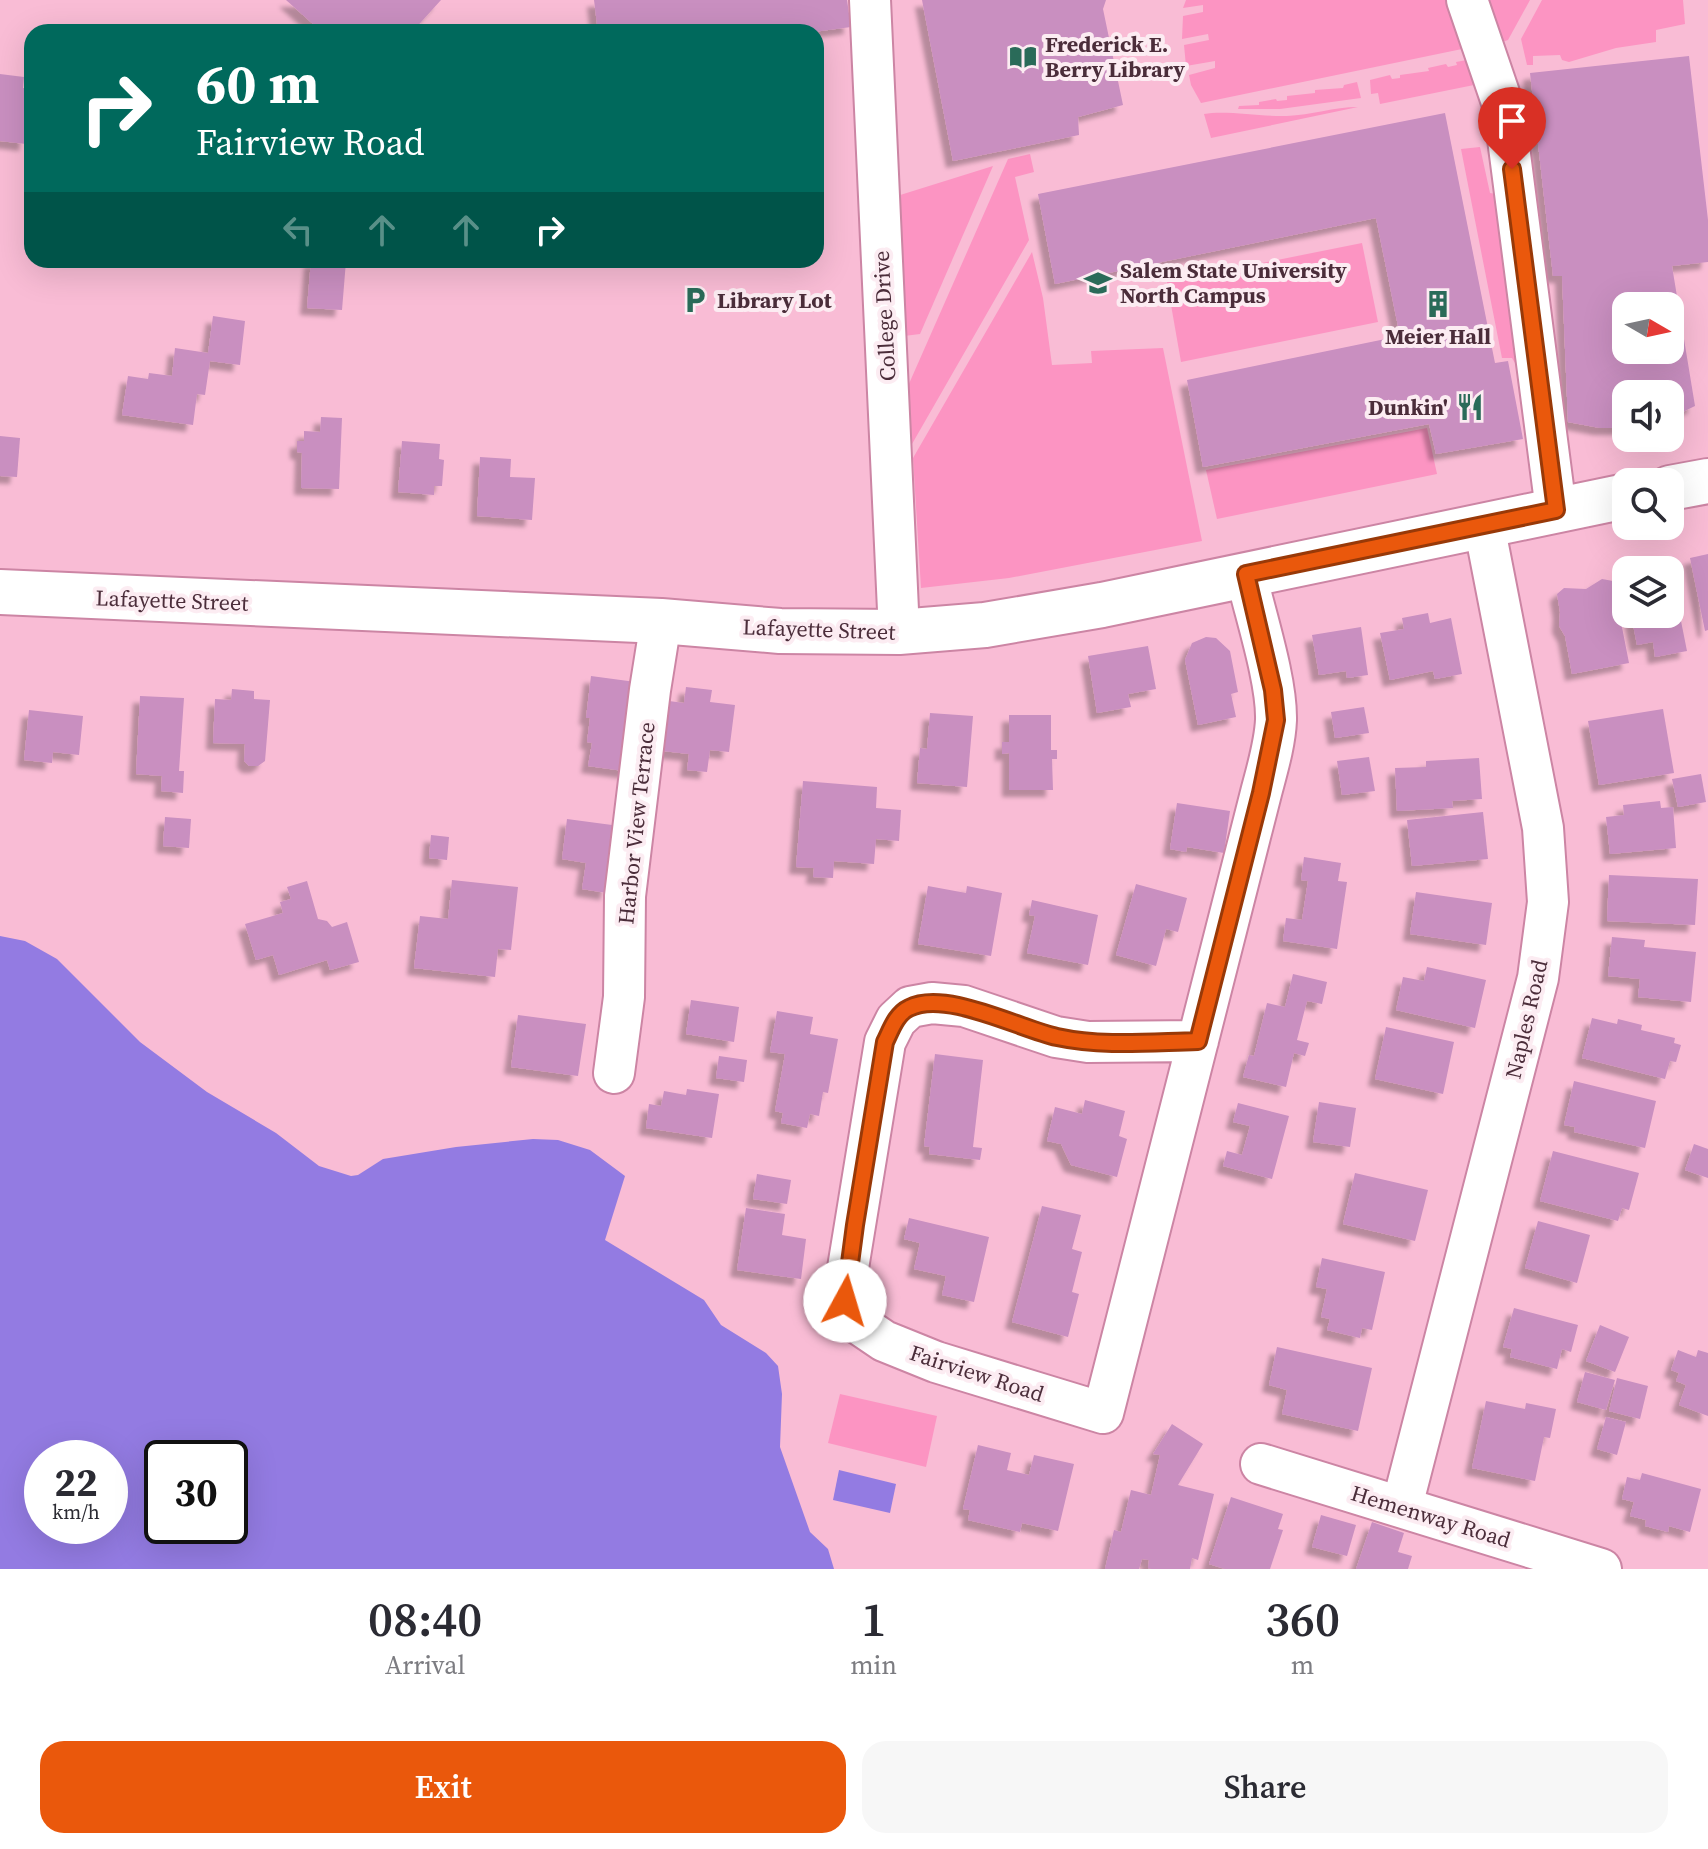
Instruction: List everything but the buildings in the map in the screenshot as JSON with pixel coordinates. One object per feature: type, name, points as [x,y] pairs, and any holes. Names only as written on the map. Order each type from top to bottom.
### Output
[{"type":"main road","points":[[1684,485],[1708,481]]},
{"type":"main road","name":"Lafayette Street","points":[[0,592],[661,621],[780,631],[899,632],[985,625],[1102,605],[1612,499]]},
{"type":"street","name":"College Drive","points":[[870,0],[899,632]]},
{"type":"street","points":[[1467,0],[1504,108],[1556,510]]},
{"type":"street","name":"Naples Road","points":[[1402,1506],[1538,978],[1548,902],[1543,828],[1484,525]]},
{"type":"street","name":"Fairview Road","points":[[1198,1041],[1088,1042],[1056,1037],[964,1006],[932,1003],[910,1007],[896,1020],[885,1042],[847,1274],[845,1301],[853,1320],[884,1341],[936,1362],[1103,1413],[1198,1041],[1261,793],[1276,720],[1273,690],[1246,574]]},
{"type":"street","name":"Harbor View Terrace","points":[[614,1073],[625,983],[625,896],[661,621]]},
{"type":"street","name":"Hemenway Road","points":[[1261,1464],[1601,1569]]},
{"type":"shaded area","points":[[1186,0],[1451,0],[1462,38],[1462,49],[1201,103],[1189,75],[1215,68],[1215,61],[1186,66],[1184,45],[1209,40],[1208,34],[1182,39],[1183,16],[1203,12],[1203,5],[1183,8]]},
{"type":"shaded area","points":[[1482,0],[1530,0],[1508,40],[1499,43]]},
{"type":"shaded area","points":[[1542,0],[1683,0],[1685,24],[1656,30],[1656,42],[1616,48],[1569,62],[1562,60],[1560,55],[1533,56],[1533,65],[1527,65],[1521,39]]},
{"type":"shaded area","points":[[1467,60],[1474,85],[1380,104],[1378,93],[1371,94],[1370,80],[1390,75],[1392,79],[1400,78],[1400,75],[1429,71],[1428,68],[1446,64],[1448,67],[1457,65],[1456,62]]},
{"type":"shaded area","points":[[1357,82],[1361,98],[1280,109],[1238,109],[1239,106],[1259,105],[1259,102],[1287,100],[1287,96],[1315,93],[1315,90],[1343,88]]},
{"type":"shaded area","points":[[1358,107],[1211,138],[1204,114],[1287,116]]},
{"type":"shaded area","points":[[1480,147],[1490,193],[1502,195],[1522,398],[1515,363],[1512,358],[1502,358],[1461,149]]},
{"type":"shaded area","points":[[1030,154],[1034,172],[1015,177],[1029,240],[912,444],[908,386],[1008,159]]},
{"type":"shaded area","points":[[993,166],[920,334],[904,336],[897,196]]},
{"type":"shaded area","points":[[1362,243],[1378,322],[1181,362],[1167,282]]},
{"type":"shaded area","points":[[1032,252],[1043,298],[1052,365],[1092,363],[1091,351],[1163,348],[1202,541],[1009,578],[921,588],[913,458]]},
{"type":"shaded area","points":[[1427,428],[1437,474],[1217,519],[1206,470]]},
{"type":"shaded area","points":[[0,936],[25,941],[57,959],[140,1042],[207,1092],[276,1133],[319,1166],[351,1176],[358,1175],[383,1159],[533,1139],[558,1140],[590,1150],[625,1176],[605,1240],[704,1300],[721,1325],[766,1353],[778,1366],[782,1394],[780,1447],[810,1532],[828,1549],[834,1569],[0,1569]]},
{"type":"shaded area","points":[[840,1394],[937,1416],[926,1467],[828,1443]]},
{"type":"shaded area","points":[[839,1470],[896,1484],[890,1513],[833,1500]]},
{"type":"place","name":"Frederick E. Berry Library","points":[[1023,57]]},
{"type":"place","name":"Salem State University North Campus","points":[[1098,283]]},
{"type":"place","name":"Library Lot","points":[[695,300]]},
{"type":"place","name":"Meier Hall","points":[[1438,304]]},
{"type":"place","name":"Dunkin'","points":[[1470,407]]},
{"type":"route","points":[[845,1301],[885,1042],[896,1020],[910,1007],[932,1003],[964,1006],[1056,1037],[1088,1042],[1198,1041],[1261,793],[1276,720],[1273,690],[1246,574],[1556,510],[1512,169]]}]
